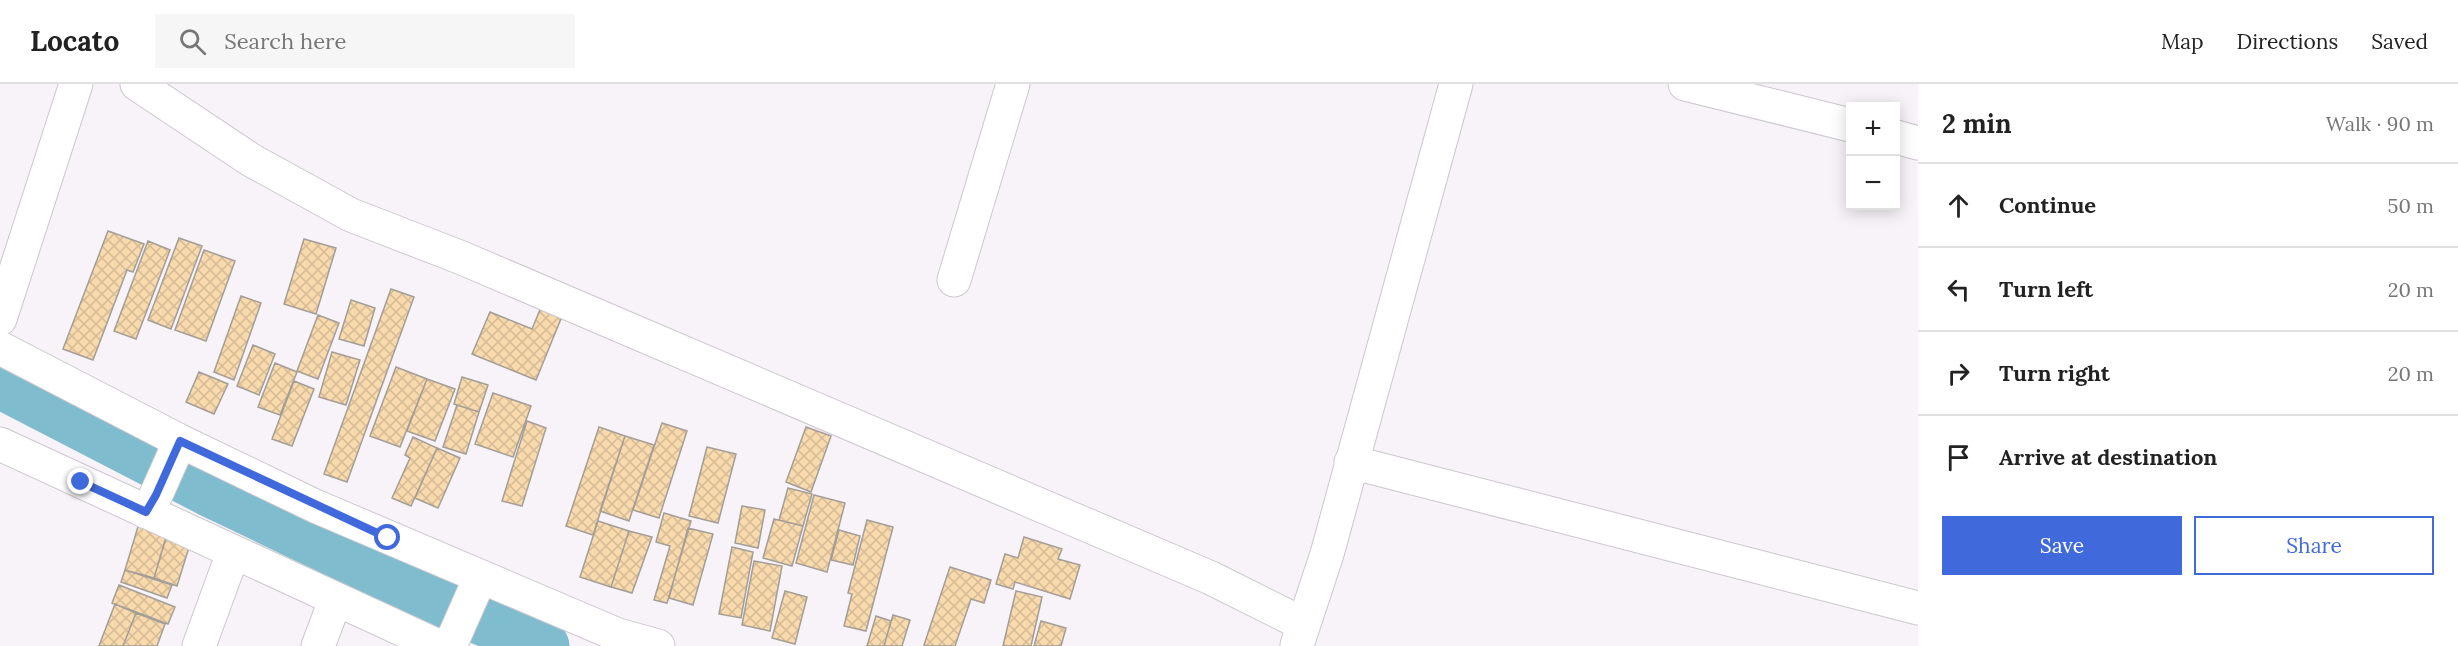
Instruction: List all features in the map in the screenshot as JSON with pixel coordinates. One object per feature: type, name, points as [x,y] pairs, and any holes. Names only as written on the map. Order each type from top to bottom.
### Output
[{"type":"street","points":[[0,319],[76,84]]},
{"type":"street","points":[[136,84],[251,160],[351,215],[462,258],[1211,578],[1300,637],[1327,554],[1456,84]]},
{"type":"street","points":[[954,280],[1013,84]]},
{"type":"street","points":[[1685,84],[1846,124]]},
{"type":"street","points":[[1900,138],[1918,143]]},
{"type":"street","points":[[0,348],[178,446],[315,506],[477,586],[618,635],[658,646]]},
{"type":"street","points":[[0,444],[151,503],[232,553],[335,601],[436,641],[477,586]]},
{"type":"street","points":[[151,503],[178,446]]},
{"type":"street","points":[[1351,462],[1918,608]]},
{"type":"street","points":[[199,646],[232,553]]},
{"type":"street","points":[[318,646],[335,601]]},
{"type":"building","points":[[108,231],[144,244],[133,272],[127,270],[93,360],[63,349]]},
{"type":"building","points":[[179,238],[202,246],[171,329],[148,320]]},
{"type":"building","points":[[304,239],[336,248],[316,314],[284,304]]},
{"type":"building","points":[[148,241],[170,250],[136,339],[114,331]]},
{"type":"building","points":[[204,250],[235,261],[206,341],[175,330]]},
{"type":"building","points":[[391,289],[414,297],[347,482],[324,474]]},
{"type":"building","points":[[241,296],[261,303],[234,380],[214,372]]},
{"type":"building","points":[[351,300],[375,308],[364,346],[339,339]]},
{"type":"building","points":[[544,300],[565,309],[536,380],[472,354],[490,312],[532,329]]},
{"type":"building","points":[[318,315],[339,323],[318,379],[297,371]]},
{"type":"building","points":[[253,345],[275,354],[259,395],[237,386]]},
{"type":"building","points":[[332,352],[360,360],[346,405],[319,397]]},
{"type":"building","points":[[275,363],[297,372],[280,415],[258,407]]},
{"type":"building","points":[[396,367],[427,379],[400,447],[370,436]]},
{"type":"building","points":[[199,372],[228,384],[214,414],[186,402]]},
{"type":"building","points":[[462,377],[488,385],[479,412],[454,404]]},
{"type":"building","points":[[427,379],[455,389],[435,441],[407,431]]},
{"type":"building","points":[[294,381],[314,389],[292,446],[272,439]]},
{"type":"building","points":[[493,393],[531,406],[513,457],[475,444]]},
{"type":"building","points":[[457,405],[479,412],[466,454],[443,447]]},
{"type":"building","points":[[527,421],[546,428],[522,506],[502,501]]},
{"type":"building","points":[[662,423],[687,431],[659,518],[633,510]]},
{"type":"building","points":[[599,427],[625,436],[593,535],[566,526]]},
{"type":"building","points":[[806,427],[831,436],[811,492],[786,482]]},
{"type":"building","points":[[625,436],[654,445],[629,521],[600,511]]},
{"type":"building","points":[[413,437],[437,448],[411,506],[392,498],[410,458],[405,455]]},
{"type":"building","points":[[707,447],[736,454],[718,523],[689,516]]},
{"type":"building","points":[[437,448],[460,458],[438,508],[415,498]]},
{"type":"building","points":[[788,488],[812,494],[803,526],[779,520]]},
{"type":"building","points":[[814,495],[845,503],[827,572],[796,563]]},
{"type":"building","points":[[742,506],[765,510],[758,548],[735,543]]},
{"type":"building","points":[[664,513],[691,521],[667,603],[654,600],[670,546],[656,542]]},
{"type":"building","points":[[774,519],[803,526],[792,566],[763,558]]},
{"type":"building","points":[[140,520],[169,528],[154,578],[125,570]]},
{"type":"building","points":[[867,520],[893,527],[866,631],[844,626],[852,594],[848,593]]},
{"type":"building","points":[[598,521],[629,531],[611,587],[580,577]]},
{"type":"building","points":[[688,528],[713,534],[693,605],[669,598]]},
{"type":"building","points":[[839,530],[860,536],[853,565],[831,560]]},
{"type":"building","points":[[629,531],[652,537],[632,593],[611,587]]},
{"type":"building","points":[[166,537],[190,544],[177,586],[154,578]]},
{"type":"building","points":[[1024,537],[1062,549],[1058,559],[1080,565],[1070,599],[1015,582],[1013,589],[996,584],[1005,554],[1018,558]]},
{"type":"building","points":[[732,547],[753,552],[741,618],[719,614]]},
{"type":"building","points":[[754,561],[782,566],[770,631],[742,625]]},
{"type":"building","points":[[950,567],[991,580],[984,603],[971,599],[955,646],[927,646],[924,645]]},
{"type":"building","points":[[125,570],[172,585],[167,598],[121,582]]},
{"type":"building","points":[[119,585],[175,607],[168,624],[112,603]]},
{"type":"building","points":[[785,591],[807,597],[795,644],[772,638]]},
{"type":"building","points":[[1016,591],[1042,597],[1031,646],[1003,646]]},
{"type":"building","points":[[115,604],[136,613],[123,646],[99,646]]},
{"type":"building","points":[[136,613],[165,624],[157,646],[123,646]]},
{"type":"building","points":[[893,615],[910,620],[902,646],[884,646]]},
{"type":"building","points":[[876,616],[891,621],[884,646],[867,646]]},
{"type":"building","points":[[1041,621],[1066,628],[1061,646],[1034,646]]},
{"type":"waterway","points":[[0,383],[213,493],[449,606],[544,646]]},
{"type":"route","points":[[81,482],[146,512],[180,441],[315,506],[388,538]]}]
